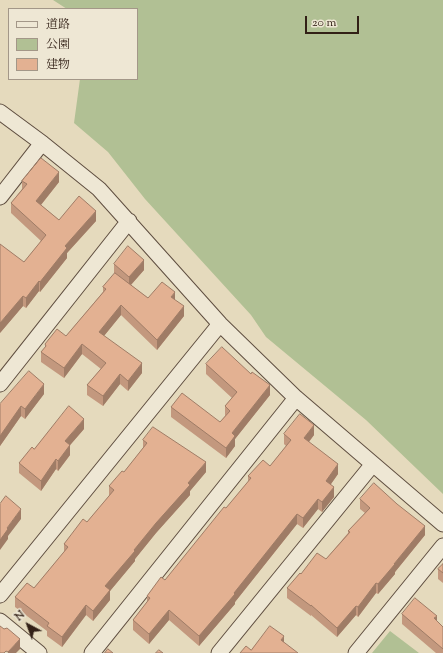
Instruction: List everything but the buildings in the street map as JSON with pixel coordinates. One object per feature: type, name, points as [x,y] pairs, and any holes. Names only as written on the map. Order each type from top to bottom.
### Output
[{"type":"street","points":[[0,112],[42,143],[99,189],[220,324],[296,398],[443,524]]},
{"type":"street","points":[[0,198],[42,143]]},
{"type":"street","points":[[0,384],[129,222]]},
{"type":"street","points":[[0,595],[220,324]]},
{"type":"street","points":[[92,653],[296,398]]},
{"type":"street","points":[[219,653],[373,464]]},
{"type":"street","points":[[356,653],[443,546]]},
{"type":"street","points":[[0,621],[39,653]]},
{"type":"green space","points":[[53,0],[443,0],[443,494],[366,420],[266,337],[251,315],[145,199],[108,152],[74,123],[80,80],[138,80],[138,8],[65,8]]},
{"type":"green space","points":[[390,631],[419,653],[372,653]]}]
